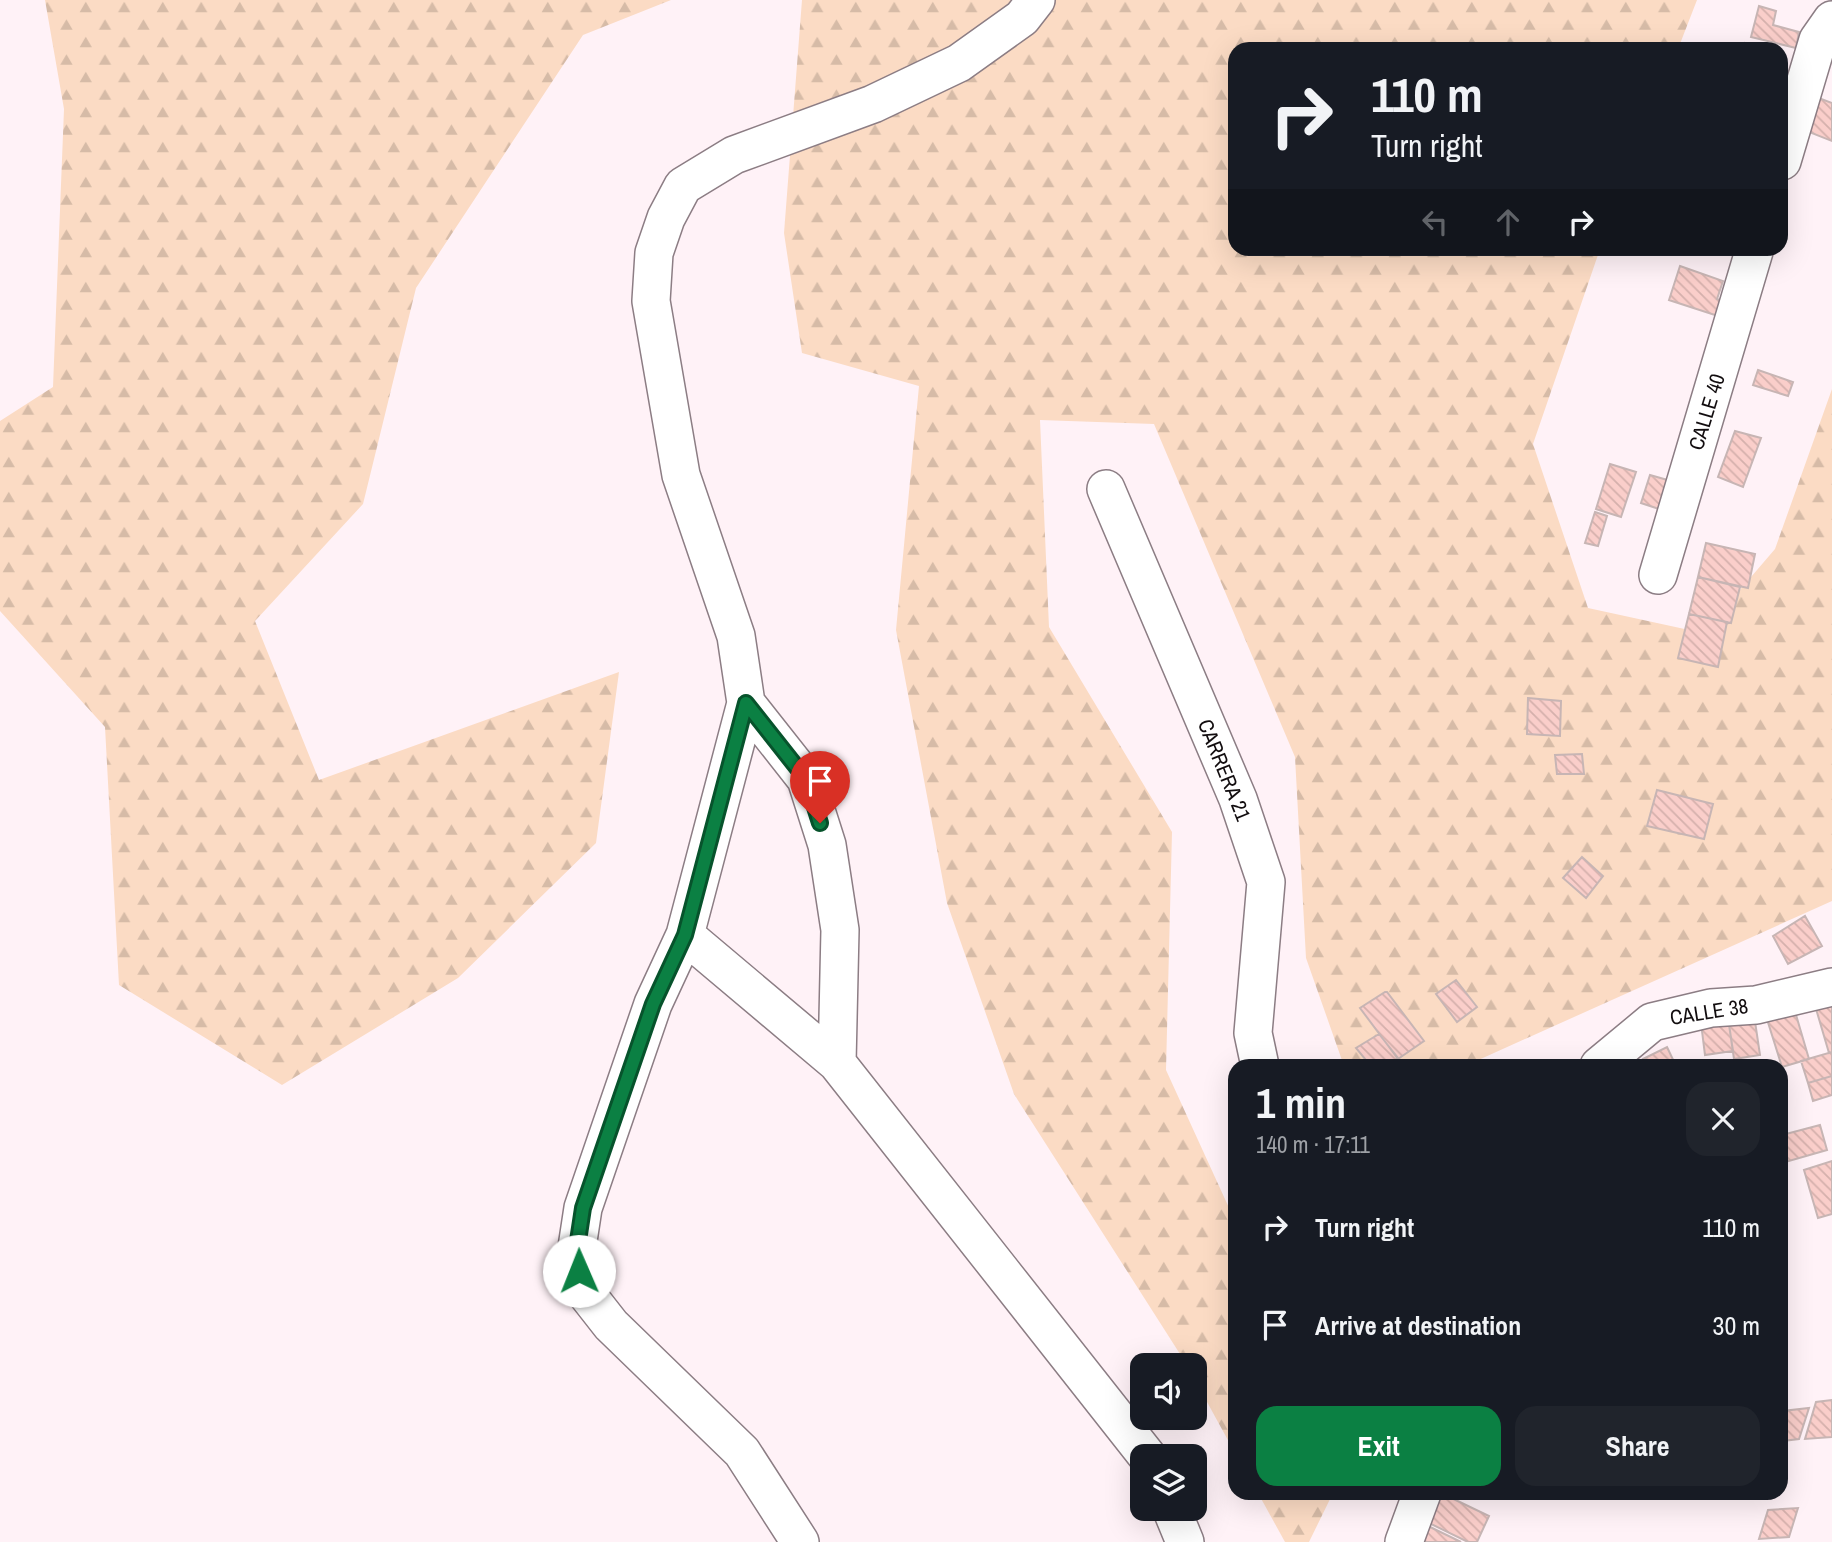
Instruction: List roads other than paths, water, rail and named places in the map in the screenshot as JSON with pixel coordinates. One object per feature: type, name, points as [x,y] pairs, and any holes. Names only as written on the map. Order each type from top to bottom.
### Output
[{"type":"street","points":[[800,1542],[742,1452],[611,1325],[582,1288],[576,1254],[583,1208],[653,1004],[685,935],[746,703],[736,636],[681,475],[651,301],[654,253],[666,218],[683,187],[734,155],[873,104],[959,63],[1022,18],[1036,0]]},
{"type":"street","points":[[1788,141],[1818,40],[1832,20]]},
{"type":"street","name":"CALLE 40","points":[[1658,575],[1753,256]]},
{"type":"street","name":"CARRERA 21","points":[[1106,489],[1238,799],[1266,882],[1253,1033],[1259,1059]]},
{"type":"street","points":[[746,703],[806,779],[827,845],[840,930],[837,1063]]},
{"type":"street","points":[[685,935],[837,1063],[1138,1444]]},
{"type":"street","name":"CALLE 38","points":[[1607,1059],[1652,1022],[1711,1008],[1756,1004],[1832,986]]},
{"type":"street","points":[[1404,1542],[1419,1500]]},
{"type":"street","points":[[1176,1521],[1185,1542]]}]
